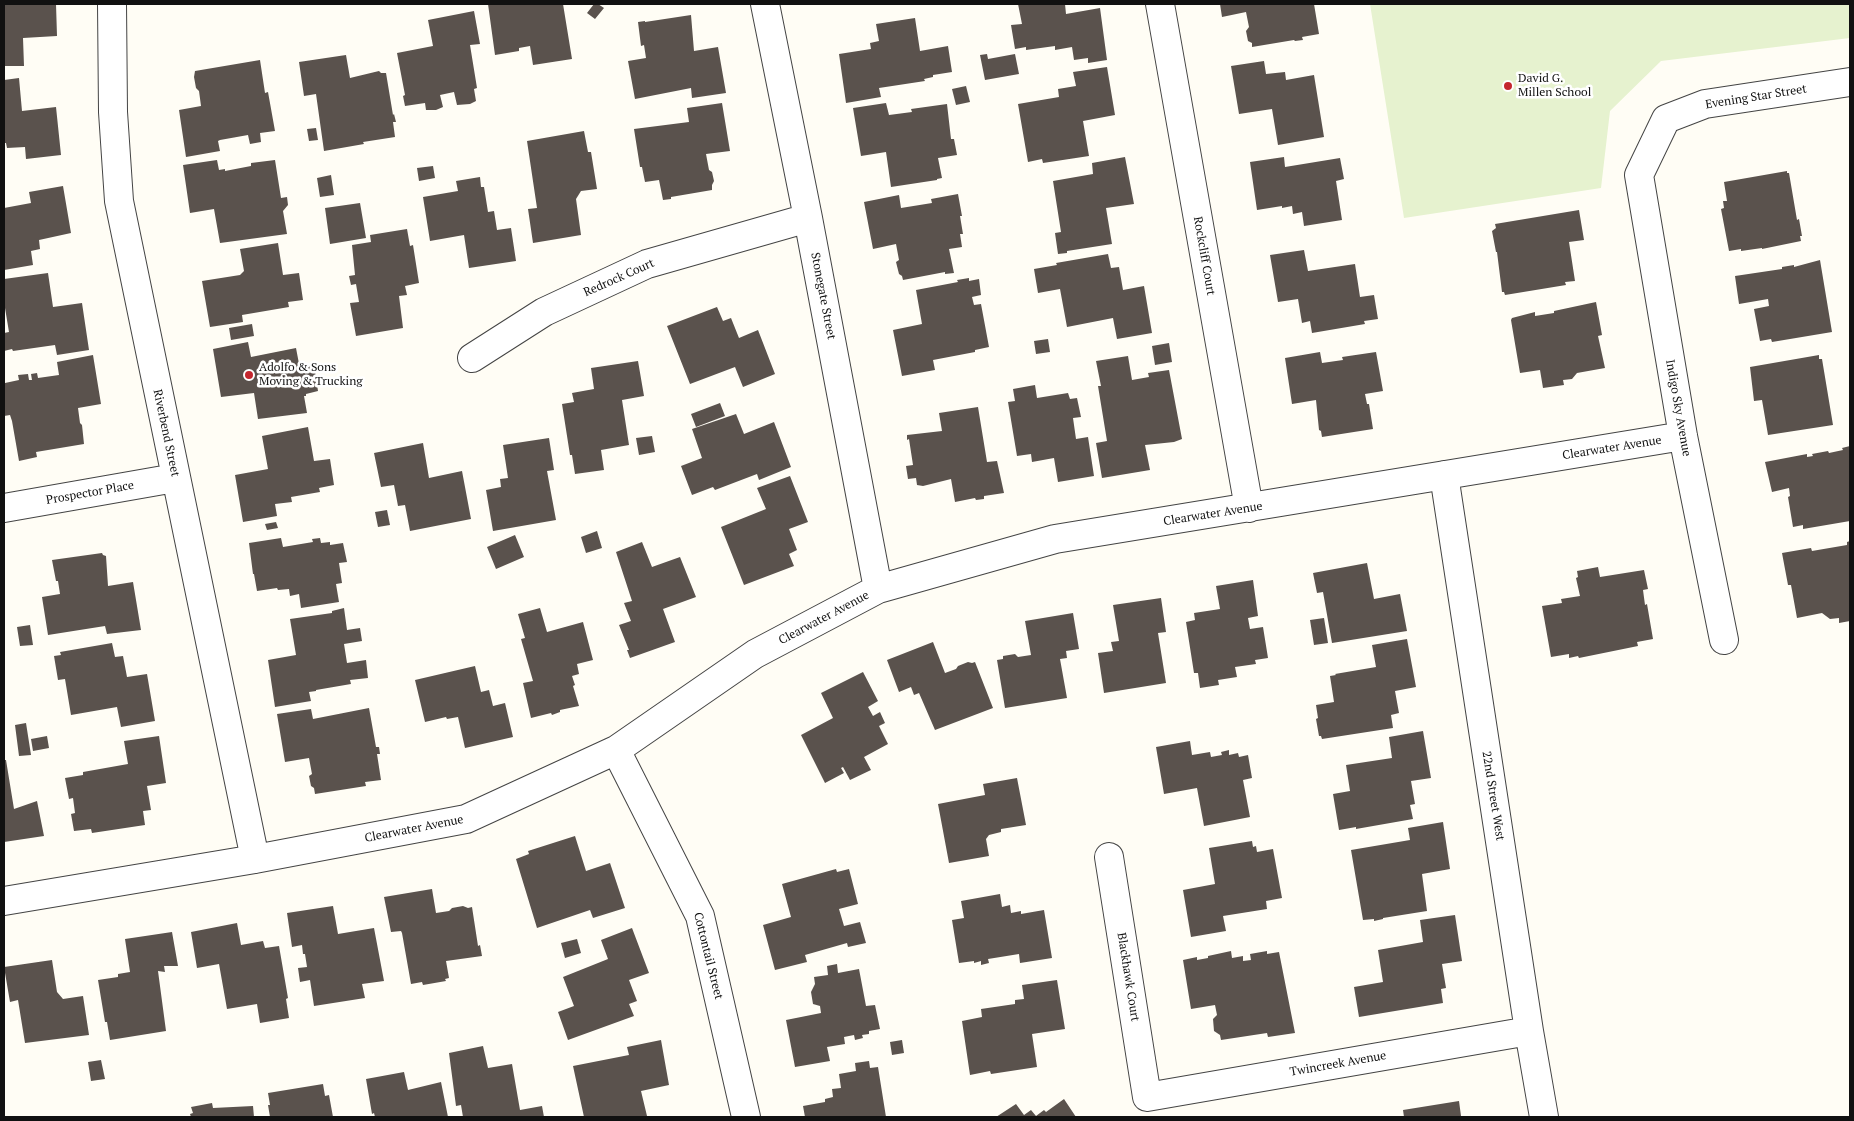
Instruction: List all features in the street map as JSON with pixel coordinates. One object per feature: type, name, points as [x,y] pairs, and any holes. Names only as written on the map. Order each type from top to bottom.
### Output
[{"type":"street","name":"Riverbend Street","points":[[113,4],[112,112],[119,201],[255,859]]},
{"type":"street","name":"Stonegate Street","points":[[765,4],[808,218],[878,589]]},
{"type":"street","name":"Rockcliff Court","points":[[1160,4],[1248,508]]},
{"type":"street","name":"Evening Star Street","points":[[1638,175],[1666,119],[1705,104],[1850,82]]},
{"type":"street","name":"Indigo Sky Avenue","points":[[1638,175],[1683,436],[1724,640]]},
{"type":"street","name":"Redrock Court","points":[[472,358],[544,312],[647,264],[808,218]]},
{"type":"street","name":"Clearwater Avenue","points":[[4,901],[255,859],[466,819],[616,750],[755,654],[878,589],[1055,539],[1683,436]]},
{"type":"street","name":"22nd Street West","points":[[1444,474],[1529,1031],[1544,1117]]},
{"type":"street","name":"Prospector Place","points":[[4,508],[175,478]]},
{"type":"street","name":"Cottontail Street","points":[[616,750],[700,916],[746,1117]]},
{"type":"street","name":"Blackhawk Court","points":[[1109,857],[1147,1097]]},
{"type":"street","name":"Twincreek Avenue","points":[[1147,1097],[1529,1031]]},
{"type":"green space","name":"David G. Millen School","points":[[1370,4],[1850,4],[1850,38],[1661,61],[1610,111],[1601,188],[1404,218]]},
{"type":"building","points":[[4,4],[56,4],[57,36],[23,38],[24,66],[4,66]]},
{"type":"building","points":[[488,4],[563,4],[572,59],[533,65],[530,46],[519,48],[519,51],[495,55]]},
{"type":"building","points":[[594,4],[604,8],[595,19],[587,13]]},
{"type":"building","points":[[1018,4],[1065,4],[1066,14],[1100,8],[1107,60],[1088,63],[1088,58],[1074,60],[1072,47],[1055,50],[1055,46],[1026,50],[1026,47],[1015,49],[1011,25],[1022,24]]},
{"type":"building","points":[[1220,4],[1314,4],[1319,34],[1302,37],[1303,40],[1252,47],[1252,43],[1248,41],[1246,31],[1249,27],[1246,12],[1222,17]]},
{"type":"building","points":[[474,11],[480,44],[470,45],[477,88],[474,89],[476,101],[470,104],[457,105],[454,92],[440,95],[443,107],[436,110],[426,110],[425,103],[405,106],[403,96],[405,95],[397,53],[433,46],[428,20]]},
{"type":"building","points":[[691,15],[694,51],[718,47],[726,93],[692,98],[691,88],[635,99],[628,61],[646,58],[644,45],[641,46],[638,22]]},
{"type":"building","points":[[915,18],[920,51],[948,46],[952,72],[933,75],[933,77],[924,79],[925,81],[879,88],[881,97],[846,103],[839,54],[871,49],[870,43],[879,41],[876,24]]},
{"type":"building","points":[[987,54],[988,59],[1015,54],[1019,74],[985,80],[980,55]]},
{"type":"building","points":[[346,55],[350,78],[379,71],[386,73],[393,115],[396,122],[393,122],[395,137],[324,151],[316,94],[304,96],[299,62]]},
{"type":"building","points":[[260,60],[265,93],[268,92],[275,131],[260,133],[261,142],[250,144],[248,135],[220,140],[218,141],[220,151],[186,157],[179,110],[201,106],[199,91],[196,88],[194,77],[195,71]]},
{"type":"building","points":[[1264,61],[1266,74],[1285,72],[1286,80],[1314,75],[1324,137],[1278,145],[1272,109],[1239,114],[1231,66]]},
{"type":"building","points":[[1107,67],[1115,115],[1083,121],[1089,156],[1043,163],[1042,159],[1028,162],[1018,104],[1059,97],[1058,89],[1076,86],[1073,72]]},
{"type":"building","points":[[19,78],[22,111],[56,107],[61,155],[26,159],[25,147],[7,148],[6,143],[4,143],[4,80]]},
{"type":"building","points":[[966,86],[970,102],[956,105],[952,89]]},
{"type":"building","points":[[722,103],[730,151],[706,154],[709,170],[712,172],[714,181],[712,190],[663,200],[659,180],[645,182],[642,167],[640,167],[634,129],[689,122],[687,108]]},
{"type":"building","points":[[886,103],[889,115],[912,112],[911,109],[947,104],[951,139],[954,139],[957,155],[938,158],[942,178],[891,187],[886,152],[861,156],[853,108]]},
{"type":"building","points":[[316,128],[318,140],[309,141],[307,129]]},
{"type":"building","points":[[584,131],[588,152],[591,152],[597,189],[581,191],[576,199],[581,235],[533,243],[528,209],[537,208],[527,141]]},
{"type":"building","points":[[1125,157],[1134,204],[1106,208],[1112,244],[1058,254],[1055,233],[1061,232],[1053,181],[1093,174],[1092,163]]},
{"type":"building","points":[[1284,157],[1285,167],[1340,158],[1344,179],[1336,181],[1342,220],[1304,226],[1302,212],[1293,214],[1292,206],[1257,210],[1250,162]]},
{"type":"building","points":[[217,160],[219,170],[225,169],[225,171],[251,166],[251,163],[275,160],[281,198],[287,197],[288,205],[283,211],[287,234],[220,243],[214,209],[190,213],[183,165]]},
{"type":"building","points":[[433,166],[435,178],[419,181],[417,168]]},
{"type":"building","points":[[1787,171],[1789,173],[1797,220],[1799,219],[1801,241],[1762,249],[1729,251],[1721,209],[1724,208],[1723,201],[1727,201],[1724,182]]},
{"type":"building","points":[[331,175],[334,195],[320,197],[317,178]]},
{"type":"building","points":[[480,177],[481,187],[484,187],[488,212],[494,211],[497,230],[511,228],[516,261],[469,268],[464,235],[430,241],[423,197],[458,191],[456,181]]},
{"type":"building","points":[[63,186],[71,233],[39,240],[40,249],[31,251],[33,265],[4,270],[4,208],[31,203],[29,192]]},
{"type":"building","points":[[958,194],[963,234],[960,234],[962,247],[949,249],[954,273],[945,274],[945,272],[903,280],[899,274],[896,262],[899,260],[896,244],[873,249],[864,202],[899,195],[901,208],[932,203],[931,199]]},
{"type":"building","points":[[360,203],[366,238],[330,244],[325,208]]},
{"type":"building","points":[[1579,210],[1584,240],[1569,242],[1575,281],[1565,282],[1566,285],[1505,295],[1502,292],[1497,252],[1492,231],[1496,228],[1495,224]]},
{"type":"building","points":[[407,229],[410,246],[413,245],[419,283],[405,286],[407,295],[399,296],[403,328],[356,336],[350,303],[359,302],[356,284],[351,285],[349,276],[355,275],[352,245],[371,242],[370,235]]},
{"type":"building","points":[[278,243],[283,275],[299,273],[303,300],[288,302],[289,307],[242,315],[243,322],[210,327],[202,281],[240,275],[244,271],[240,249]]},
{"type":"building","points":[[1304,250],[1308,271],[1355,264],[1360,297],[1374,295],[1378,319],[1364,321],[1365,324],[1312,333],[1310,321],[1302,323],[1298,299],[1278,302],[1270,255]]},
{"type":"building","points":[[1108,254],[1111,268],[1119,267],[1123,290],[1144,286],[1152,333],[1117,339],[1113,318],[1067,327],[1060,289],[1038,293],[1034,269],[1057,265],[1056,263]]},
{"type":"building","points":[[1820,260],[1832,332],[1772,342],[1771,339],[1760,341],[1754,309],[1769,306],[1768,299],[1739,304],[1735,276],[1782,269],[1782,267],[1794,265],[1794,267]]},
{"type":"building","points":[[48,273],[53,307],[82,303],[89,350],[57,355],[55,345],[4,351],[4,333],[9,332],[4,309],[4,279]]},
{"type":"building","points":[[969,278],[969,281],[979,279],[981,295],[972,297],[974,305],[981,304],[989,347],[975,350],[975,352],[933,360],[935,370],[902,376],[893,330],[922,324],[916,290]]},
{"type":"building","points":[[1596,302],[1602,335],[1598,336],[1605,368],[1577,373],[1572,379],[1563,380],[1564,385],[1543,388],[1540,370],[1520,373],[1512,318],[1535,312],[1535,316],[1554,313],[1554,311]]},
{"type":"building","points":[[717,307],[723,321],[731,318],[739,338],[758,330],[775,374],[743,387],[735,367],[690,384],[667,326]]},
{"type":"building","points":[[252,324],[254,336],[231,340],[229,328]]},
{"type":"building","points":[[1048,339],[1050,352],[1036,354],[1034,341]]},
{"type":"building","points":[[248,342],[251,357],[296,348],[300,369],[314,365],[318,391],[304,396],[307,413],[258,419],[254,393],[221,397],[213,349]]},
{"type":"building","points":[[1169,343],[1172,362],[1155,365],[1152,346]]},
{"type":"building","points":[[1320,352],[1322,363],[1343,360],[1342,357],[1376,352],[1383,391],[1365,394],[1367,404],[1369,404],[1373,429],[1322,437],[1319,430],[1316,400],[1292,404],[1285,358]]},
{"type":"building","points":[[93,355],[101,404],[78,408],[84,444],[36,452],[37,457],[19,461],[10,415],[4,416],[5,383],[19,380],[18,375],[28,374],[29,380],[32,380],[31,374],[37,373],[38,378],[59,375],[57,362]]},
{"type":"building","points":[[1819,355],[1819,359],[1822,359],[1833,425],[1768,435],[1762,400],[1754,401],[1750,367]]},
{"type":"building","points":[[1128,356],[1132,380],[1149,377],[1148,373],[1169,370],[1182,439],[1174,442],[1145,445],[1150,470],[1102,478],[1096,443],[1107,441],[1098,386],[1101,386],[1096,361]]},
{"type":"building","points":[[638,361],[644,396],[622,400],[629,445],[601,450],[604,470],[575,474],[562,404],[574,402],[572,393],[594,389],[591,368]]},
{"type":"building","points":[[1035,385],[1037,398],[1068,393],[1070,399],[1077,398],[1081,417],[1073,418],[1076,439],[1088,437],[1094,476],[1058,482],[1054,458],[1032,462],[1031,454],[1017,456],[1008,402],[1015,401],[1013,389]]},
{"type":"building","points":[[720,403],[725,416],[696,427],[691,414]]},
{"type":"building","points":[[978,407],[987,462],[997,461],[1004,493],[984,496],[984,499],[976,500],[975,498],[955,502],[951,479],[923,486],[917,485],[916,478],[908,479],[906,466],[913,465],[907,435],[942,431],[939,413]]},
{"type":"building","points":[[736,414],[744,434],[774,422],[791,467],[759,480],[757,474],[715,490],[713,487],[692,495],[681,466],[702,458],[692,429]]},
{"type":"building","points":[[308,427],[314,461],[330,459],[334,485],[319,488],[320,492],[291,497],[292,502],[275,504],[277,516],[243,522],[235,475],[268,469],[262,436]]},
{"type":"building","points":[[652,436],[655,452],[639,455],[636,438]]},
{"type":"building","points":[[549,438],[554,470],[547,471],[556,520],[493,531],[486,490],[501,487],[500,479],[508,478],[503,445]]},
{"type":"building","points":[[423,443],[429,478],[462,471],[471,519],[410,531],[405,505],[398,506],[394,485],[381,487],[374,453]]},
{"type":"building","points":[[1850,446],[1850,521],[1803,529],[1803,525],[1793,527],[1788,497],[1790,496],[1789,488],[1772,492],[1765,462],[1807,454],[1807,457],[1813,456],[1812,454],[1828,451],[1829,453],[1843,450],[1842,448]]},
{"type":"building","points":[[790,476],[808,522],[789,529],[797,550],[789,554],[794,566],[744,585],[721,527],[766,509],[757,488]]},
{"type":"building","points":[[387,510],[390,525],[378,527],[375,512]]},
{"type":"building","points":[[276,522],[278,528],[267,530],[265,524]]},
{"type":"building","points":[[597,531],[602,548],[586,553],[581,537]]},
{"type":"building","points":[[515,535],[524,557],[496,569],[487,547]]},
{"type":"building","points":[[281,538],[283,547],[313,542],[312,539],[320,538],[321,543],[330,542],[330,545],[343,543],[347,562],[339,563],[342,583],[336,584],[339,602],[301,608],[299,594],[290,596],[289,589],[278,590],[277,588],[257,591],[249,543]]},
{"type":"building","points":[[1850,541],[1850,621],[1839,623],[1839,618],[1830,619],[1822,613],[1797,618],[1791,585],[1788,585],[1782,553],[1811,548],[1812,551],[1847,545],[1847,542]]},
{"type":"building","points":[[642,542],[652,567],[680,557],[696,597],[663,609],[675,642],[630,658],[627,650],[629,650],[619,625],[631,621],[624,603],[632,601],[616,552]]},
{"type":"building","points":[[102,553],[106,556],[108,586],[133,582],[141,630],[107,634],[105,626],[48,635],[42,597],[60,594],[52,560]]},
{"type":"building","points":[[1367,563],[1374,599],[1400,594],[1407,631],[1332,643],[1323,592],[1317,593],[1313,573]]},
{"type":"building","points":[[1598,567],[1600,577],[1644,570],[1648,589],[1643,590],[1653,639],[1637,642],[1638,646],[1579,658],[1578,656],[1569,658],[1569,654],[1551,657],[1542,606],[1562,603],[1561,599],[1580,596],[1576,578],[1578,577],[1577,571]]},
{"type":"building","points":[[1253,580],[1258,616],[1248,618],[1250,629],[1263,627],[1268,658],[1255,660],[1256,664],[1235,667],[1237,677],[1218,680],[1219,685],[1200,688],[1198,673],[1194,673],[1186,622],[1195,620],[1194,613],[1220,609],[1216,586]]},
{"type":"building","points":[[1161,598],[1166,632],[1158,633],[1166,683],[1104,693],[1098,653],[1113,651],[1111,642],[1119,641],[1113,605]]},
{"type":"building","points":[[344,608],[347,630],[360,628],[362,641],[344,644],[347,663],[366,660],[368,678],[350,680],[351,684],[309,692],[311,701],[275,707],[268,660],[296,655],[290,619],[332,613],[332,611]]},
{"type":"building","points":[[540,608],[547,632],[583,622],[593,660],[577,664],[579,674],[572,676],[579,706],[560,710],[560,712],[552,715],[551,713],[531,718],[523,683],[533,681],[521,639],[525,638],[518,614]]},
{"type":"building","points":[[1073,613],[1079,649],[1066,651],[1067,658],[1060,659],[1067,698],[1005,708],[997,660],[1003,659],[1003,656],[1015,654],[1018,657],[1031,655],[1025,621]]},
{"type":"building","points":[[1324,618],[1328,643],[1314,645],[1310,620]]},
{"type":"building","points":[[30,625],[33,645],[20,646],[17,627]]},
{"type":"building","points":[[1407,639],[1416,687],[1395,691],[1399,713],[1391,715],[1393,728],[1322,739],[1319,736],[1316,719],[1318,718],[1316,705],[1334,702],[1330,676],[1376,667],[1372,645]]},
{"type":"building","points":[[933,642],[945,673],[968,662],[975,662],[993,708],[935,730],[919,693],[914,695],[911,687],[899,692],[887,660]]},
{"type":"building","points":[[112,643],[115,657],[123,656],[127,677],[147,674],[155,721],[121,727],[117,707],[71,715],[65,679],[58,680],[54,656],[61,655],[60,652]]},
{"type":"building","points":[[475,666],[481,692],[489,690],[493,706],[505,703],[513,737],[465,748],[458,717],[447,719],[446,717],[425,722],[415,680]]},
{"type":"building","points":[[863,672],[878,701],[868,707],[873,716],[880,712],[885,723],[879,726],[888,744],[864,757],[871,770],[850,780],[843,767],[841,768],[844,773],[825,783],[801,735],[833,718],[821,693]]},
{"type":"building","points":[[369,708],[376,747],[379,747],[380,754],[377,754],[381,780],[365,782],[366,786],[315,794],[309,776],[312,774],[309,758],[285,762],[277,714],[311,709],[313,719]]},
{"type":"building","points":[[26,723],[31,755],[19,756],[15,725]]},
{"type":"building","points":[[1423,731],[1431,778],[1411,781],[1415,804],[1410,805],[1413,819],[1356,829],[1356,827],[1339,830],[1333,794],[1350,791],[1346,765],[1392,758],[1389,737]]},
{"type":"building","points":[[47,736],[49,748],[33,751],[31,739]]},
{"type":"building","points":[[159,736],[166,783],[147,786],[151,810],[143,811],[145,825],[92,833],[91,829],[74,831],[71,814],[75,813],[73,798],[69,799],[65,778],[83,775],[83,772],[128,764],[124,741]]},
{"type":"building","points":[[1190,741],[1192,755],[1210,752],[1211,757],[1222,755],[1221,752],[1229,750],[1229,755],[1238,753],[1239,757],[1248,755],[1252,778],[1243,780],[1250,817],[1204,826],[1197,788],[1164,794],[1156,747]]},
{"type":"building","points":[[4,760],[6,760],[14,809],[37,801],[44,836],[4,842]]},
{"type":"building","points":[[1017,778],[1026,825],[1001,829],[1001,832],[989,835],[986,839],[989,856],[949,863],[938,804],[985,795],[983,784]]},
{"type":"building","points":[[1443,822],[1450,869],[1422,874],[1427,911],[1374,921],[1374,919],[1363,920],[1351,850],[1410,840],[1408,828]]},
{"type":"building","points":[[575,836],[586,871],[610,863],[625,908],[593,918],[590,910],[537,928],[516,859],[529,854],[528,851]]},
{"type":"building","points":[[1252,841],[1253,847],[1256,846],[1257,852],[1273,849],[1282,898],[1266,901],[1267,909],[1223,916],[1226,931],[1191,937],[1183,890],[1215,884],[1209,848]]},
{"type":"building","points":[[836,869],[837,872],[849,869],[858,904],[839,909],[844,926],[860,922],[866,943],[848,947],[847,943],[805,955],[807,962],[775,970],[763,925],[791,917],[782,884]]},
{"type":"building","points":[[432,889],[436,913],[463,906],[472,907],[478,946],[480,945],[482,956],[446,961],[449,978],[445,979],[446,981],[423,985],[422,982],[411,984],[402,933],[401,931],[391,932],[384,897]]},
{"type":"building","points":[[1000,894],[1002,907],[1010,905],[1011,913],[1021,911],[1021,914],[1044,910],[1052,958],[1020,963],[1019,954],[988,959],[989,963],[981,965],[981,961],[959,963],[952,920],[964,918],[961,901]]},
{"type":"building","points":[[333,906],[338,934],[374,928],[384,981],[362,984],[365,998],[314,1006],[310,980],[300,982],[298,968],[307,967],[305,954],[303,954],[302,945],[292,947],[287,913]]},
{"type":"building","points":[[1455,915],[1462,961],[1442,964],[1446,988],[1441,989],[1443,1003],[1359,1017],[1354,987],[1383,982],[1378,950],[1423,942],[1420,920]]},
{"type":"building","points":[[237,923],[241,945],[263,941],[265,948],[279,946],[288,998],[286,999],[289,1018],[260,1023],[257,1004],[227,1009],[219,964],[197,968],[191,932]]},
{"type":"building","points":[[632,928],[649,973],[629,980],[637,1001],[629,1004],[634,1016],[568,1040],[558,1012],[574,1006],[563,977],[608,959],[601,940]]},
{"type":"building","points":[[172,932],[178,966],[164,966],[165,972],[158,971],[166,1031],[110,1040],[98,980],[118,977],[118,974],[130,972],[125,939]]},
{"type":"building","points":[[577,939],[581,953],[565,958],[561,943]]},
{"type":"building","points":[[1231,951],[1232,958],[1243,956],[1243,961],[1251,960],[1250,954],[1267,951],[1267,954],[1279,952],[1295,1033],[1268,1037],[1267,1033],[1221,1040],[1220,1035],[1214,1031],[1213,1019],[1217,1015],[1215,1005],[1191,1009],[1183,960],[1197,957],[1197,960],[1208,958],[1208,956]]},
{"type":"building","points":[[52,960],[57,992],[63,999],[83,996],[89,1035],[25,1043],[18,1000],[10,1002],[4,967]]},
{"type":"building","points":[[837,964],[838,973],[859,969],[866,1006],[875,1005],[880,1029],[869,1031],[869,1034],[862,1035],[863,1038],[855,1040],[854,1035],[844,1037],[845,1044],[827,1047],[830,1061],[795,1067],[786,1020],[821,1013],[820,1006],[813,1004],[811,992],[815,984],[814,977],[828,975],[827,966]]},
{"type":"building","points":[[1057,980],[1065,1029],[1032,1034],[1037,1067],[991,1074],[990,1071],[970,1075],[962,1021],[982,1017],[981,1009],[1015,1004],[1015,1000],[1024,999],[1022,985]]},
{"type":"building","points":[[661,1040],[669,1085],[641,1091],[647,1116],[584,1117],[573,1066],[629,1055],[627,1047]]},
{"type":"building","points":[[902,1040],[904,1053],[892,1055],[890,1042]]},
{"type":"building","points":[[483,1046],[488,1068],[512,1064],[520,1110],[542,1106],[544,1117],[463,1117],[461,1105],[456,1106],[449,1053]]},
{"type":"building","points":[[101,1060],[105,1079],[91,1081],[88,1062]]},
{"type":"building","points":[[869,1061],[870,1068],[878,1067],[886,1117],[805,1117],[803,1106],[825,1102],[825,1099],[833,1097],[832,1089],[841,1088],[839,1074],[856,1071],[855,1063]]},
{"type":"building","points":[[404,1072],[408,1090],[441,1082],[448,1117],[375,1117],[374,1113],[372,1114],[366,1079]]},
{"type":"building","points":[[323,1084],[325,1096],[329,1095],[333,1117],[270,1117],[268,1093]]},
{"type":"building","points":[[1064,1099],[1076,1117],[996,1117],[1016,1104],[1024,1115],[1031,1110],[1036,1116],[1044,1110],[1046,1112]]},
{"type":"building","points":[[1459,1101],[1461,1116],[1458,1117],[1404,1117],[1403,1110]]},
{"type":"building","points":[[212,1103],[213,1108],[253,1106],[254,1117],[191,1117],[190,1114],[193,1113],[191,1107]]},
{"type":"place","name":"David G. Millen School","points":[[1508,86]]},
{"type":"place","name":"Adolfo & Sons Moving & Trucking","points":[[249,375]]}]
